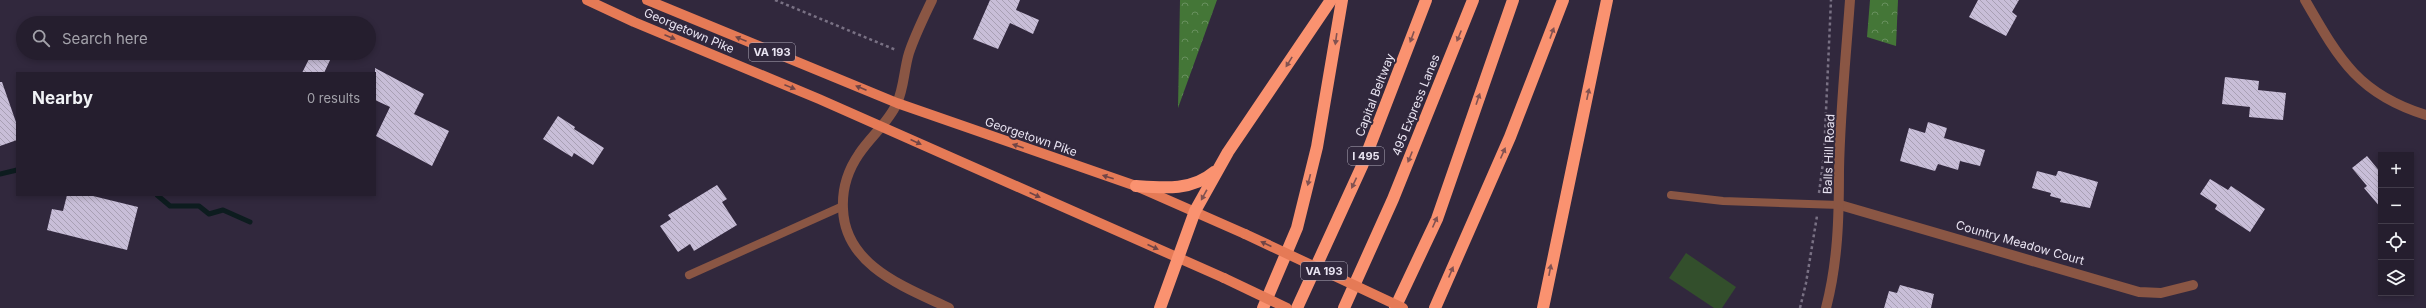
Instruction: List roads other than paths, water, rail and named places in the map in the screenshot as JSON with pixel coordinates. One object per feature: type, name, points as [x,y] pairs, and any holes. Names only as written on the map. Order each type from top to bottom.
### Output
[{"type":"highway","points":[[1160,308],[1195,211],[1219,167],[1309,29],[1331,0]]},
{"type":"highway","points":[[1263,308],[1297,228],[1301,214],[1326,101],[1342,0]]},
{"type":"highway","name":"Capital Beltway","points":[[1297,308],[1362,166],[1426,0]]},
{"type":"highway","name":"495 Express Lanes","points":[[1344,308],[1393,199],[1473,0]]},
{"type":"highway","points":[[1395,308],[1437,219],[1513,0]]},
{"type":"highway","points":[[1435,308],[1510,137],[1563,0]]},
{"type":"highway","points":[[1543,308],[1607,0]]},
{"type":"highway","points":[[1136,186],[1164,188],[1189,186],[1206,179],[1219,167]]},
{"type":"main road","name":"Georgetown Pike","points":[[587,0],[634,22],[819,99],[1224,278],[1287,308]]},
{"type":"main road","name":"Georgetown Pike","points":[[647,0],[897,103],[1136,186],[1195,211],[1403,308]]},
{"type":"street","points":[[932,0],[908,55],[897,103],[859,154],[846,180],[843,206],[848,236],[856,251],[876,269],[899,284],[949,308]]},
{"type":"street","name":"Balls Hill Road","points":[[1826,308],[1838,247],[1840,205],[1839,169],[1850,0]]},
{"type":"street","points":[[2305,0],[2344,63],[2362,82],[2382,97],[2405,109],[2426,116]]},
{"type":"street","name":"Country Meadow Court","points":[[1840,205],[2139,292],[2161,292],[2193,285]]},
{"type":"lane","points":[[1671,195],[1722,201],[1840,205]]},
{"type":"lane","points":[[689,275],[843,206]]},
{"type":"waterway","points":[[0,174],[16,170]]},
{"type":"waterway","points":[[158,196],[170,206],[199,206],[209,214],[223,210],[250,222]]}]
